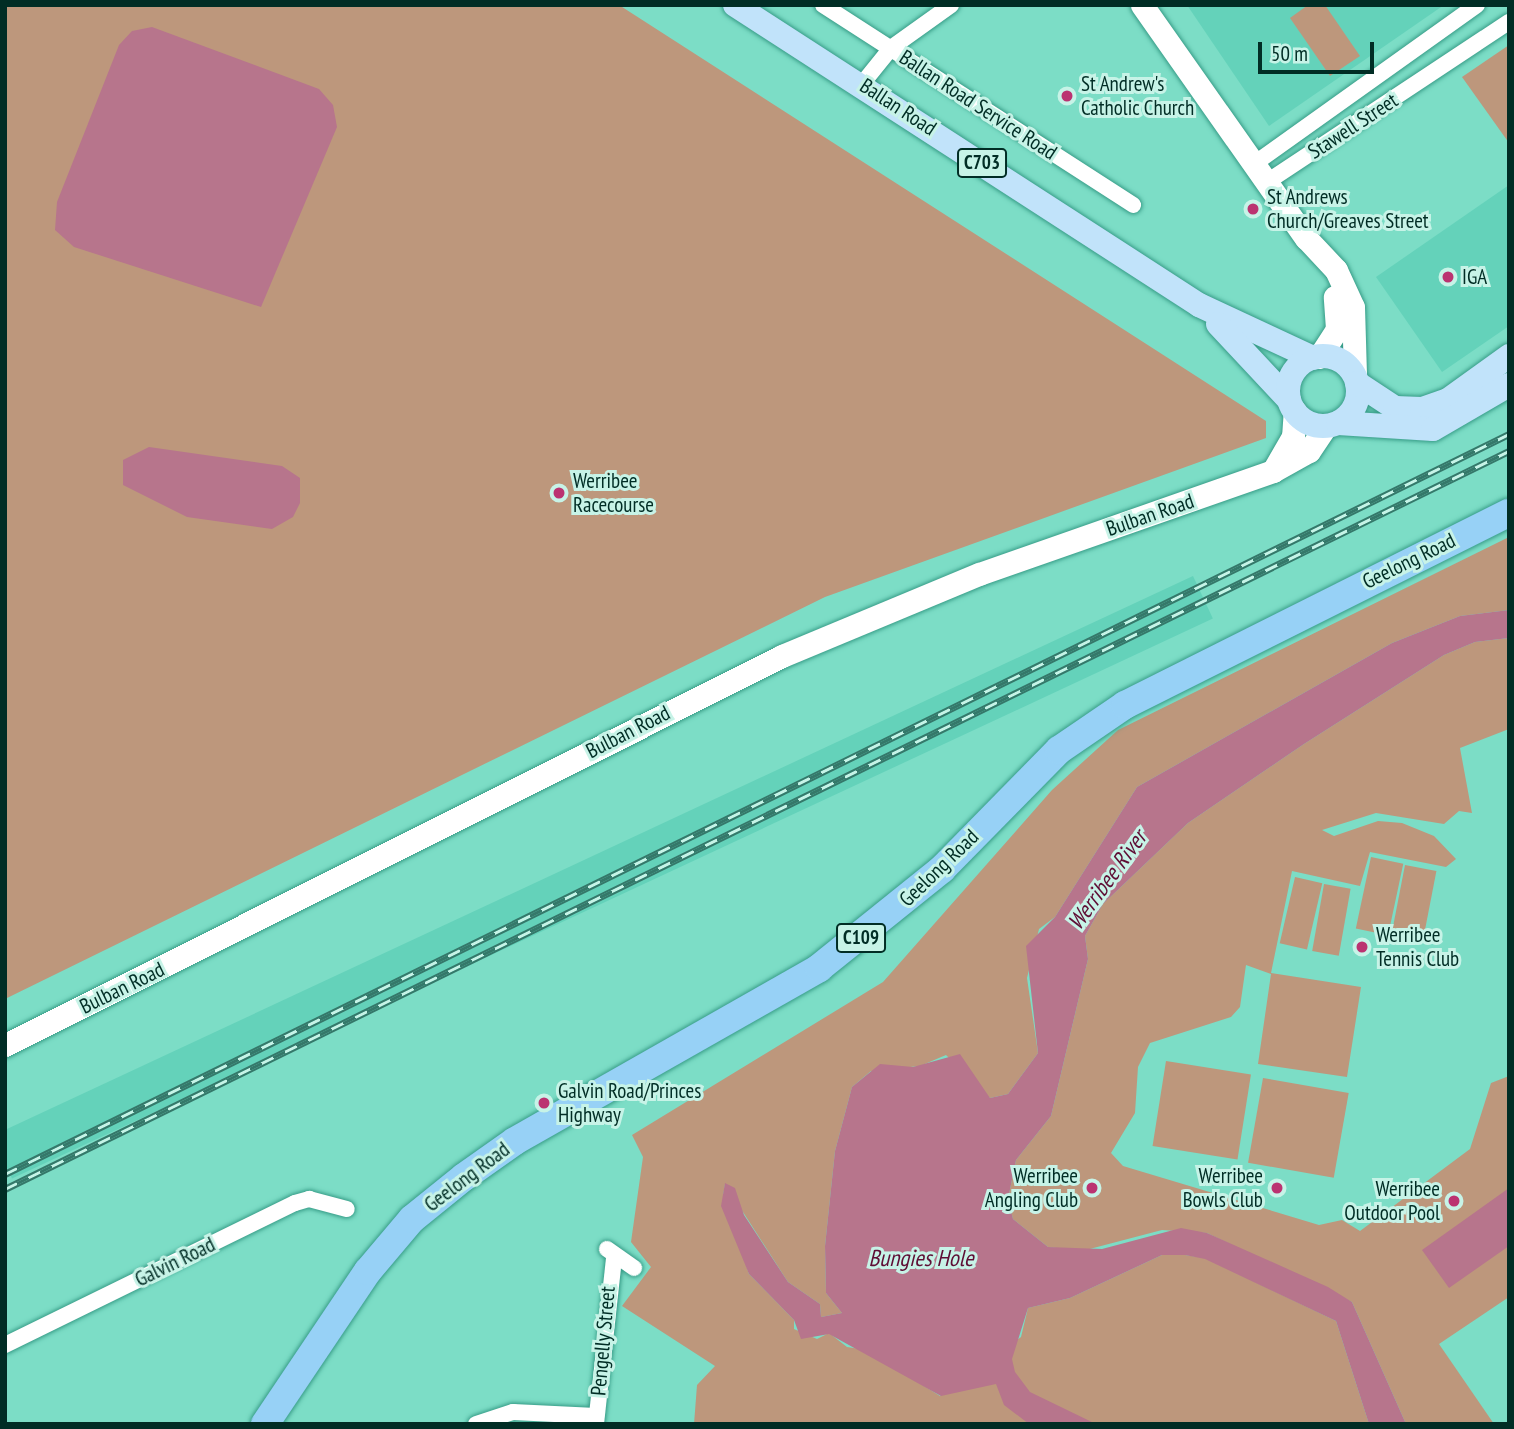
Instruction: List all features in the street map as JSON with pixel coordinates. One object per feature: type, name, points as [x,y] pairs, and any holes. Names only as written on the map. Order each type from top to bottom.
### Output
[{"type":"highway","name":"Geelong Road","points":[[265,1424],[368,1271],[412,1219],[464,1177],[515,1141],[819,968],[942,869],[1059,750],[1125,705],[1509,513]]},
{"type":"main road","name":"Ballan Road","points":[[735,5],[862,84],[1199,305],[1316,357]]},
{"type":"main road","name":"Ballan Road","points":[[1199,305],[1292,406]]},
{"type":"main road","name":"C703","points":[[1316,357],[1338,359],[1356,379],[1395,408],[1422,409],[1448,400],[1509,356]]},
{"type":"main road","points":[[1292,406],[1295,371],[1316,357]]},
{"type":"main road","points":[[1331,425],[1355,407],[1356,379]]},
{"type":"main road","name":"C703","points":[[1292,406],[1331,425],[1433,429],[1509,385]]},
{"type":"street","name":"Ballan Road Service Road","points":[[823,5],[1133,205]]},
{"type":"street","points":[[862,84],[891,48],[951,5]]},
{"type":"street","points":[[1142,5],[1306,238],[1329,260],[1351,296],[1356,379]]},
{"type":"street","name":"Stawell Street","points":[[1261,173],[1477,5]]},
{"type":"street","name":"Stawell Street","points":[[1261,173],[1509,22]]},
{"type":"street","points":[[1306,238],[1339,316],[1334,339],[1316,357]]},
{"type":"street","points":[[1273,471],[1293,437],[1292,406]]},
{"type":"street","name":"Bulban Road","points":[[5,1045],[850,626],[1273,471],[1309,451],[1331,425]]},
{"type":"street","name":"Galvin Road","points":[[5,1345],[295,1203],[309,1199],[347,1209]]},
{"type":"street","name":"Pengelly Street","points":[[596,1420],[610,1254],[634,1268]]},
{"type":"street","points":[[476,1424],[513,1412],[596,1420]]},
{"type":"shaded area","name":"Werribee Racecourse","points":[[5,5],[619,5],[1266,421],[1266,438],[825,597],[5,999]]},
{"type":"shaded area","points":[[1187,5],[1444,5],[1269,126]]},
{"type":"shaded area","points":[[1308,5],[1325,5],[1360,56],[1330,76],[1290,18]]},
{"type":"shaded area","points":[[1509,45],[1509,143],[1462,77]]},
{"type":"shaded area","points":[[1509,185],[1509,326],[1442,372],[1376,277]]},
{"type":"shaded area","points":[[1509,537],[1509,610],[1460,616],[1392,643],[1137,787],[1055,917],[1039,929],[1027,978],[1038,1053],[1008,1094],[990,1098],[946,1055],[920,1066],[871,1071],[852,1087],[835,1151],[825,1246],[826,1293],[842,1313],[821,1317],[820,1304],[788,1282],[725,1184],[723,1196],[749,1274],[794,1320],[794,1329],[817,1339],[829,1333],[847,1347],[866,1350],[940,1396],[1021,1337],[1028,1308],[1070,1298],[1162,1255],[1185,1255],[1205,1258],[1336,1321],[1369,1424],[694,1424],[697,1385],[715,1366],[622,1306],[651,1267],[631,1242],[643,1157],[632,1135],[883,982],[1052,790],[1118,730]]},
{"type":"shaded area","points":[[1193,576],[1213,619],[12,1179],[5,1164],[5,1130]]},
{"type":"shaded area","points":[[1509,638],[1509,729],[1460,748],[1472,813],[1459,811],[1444,824],[1376,813],[1322,830],[1334,836],[1378,821],[1402,823],[1434,836],[1456,859],[1446,867],[1370,852],[1360,886],[1292,871],[1271,973],[1361,987],[1347,1077],[1258,1064],[1271,974],[1246,965],[1240,1007],[1231,1017],[1150,1043],[1138,1067],[1135,1113],[1111,1153],[1123,1166],[1319,1225],[1342,1220],[1360,1231],[1470,1149],[1491,1083],[1509,1076],[1509,1297],[1439,1344],[1494,1424],[1406,1424],[1352,1302],[1207,1233],[1162,1230],[1082,1251],[1048,1247],[1013,1219],[1008,1199],[1016,1160],[1051,1116],[1088,959],[1085,936],[1103,904],[1188,823],[1304,744],[1444,655],[1475,642]]},
{"type":"shaded area","points":[[1371,857],[1403,864],[1388,935],[1356,928]]},
{"type":"shaded area","points":[[1405,865],[1436,871],[1423,942],[1391,936]]},
{"type":"shaded area","points":[[1295,877],[1322,883],[1307,950],[1280,943]]},
{"type":"shaded area","points":[[1324,884],[1351,889],[1339,956],[1312,951]]},
{"type":"shaded area","points":[[1166,1061],[1251,1074],[1237,1159],[1153,1146]]},
{"type":"shaded area","points":[[1263,1078],[1349,1093],[1334,1178],[1248,1163]]},
{"type":"water","points":[[152,27],[319,89],[333,105],[337,127],[261,307],[74,247],[55,230],[57,202],[119,45],[132,31]]},
{"type":"water","points":[[149,447],[282,466],[300,478],[300,503],[293,517],[272,529],[187,517],[123,485],[123,460]]},
{"type":"water","points":[[1509,610],[1509,638],[1475,642],[1444,655],[1304,744],[1188,823],[1103,904],[1085,936],[1088,959],[1051,1116],[1016,1160],[1008,1199],[1013,1219],[1048,1247],[1102,1249],[1181,1228],[1207,1233],[1328,1287],[1352,1302],[1406,1424],[1369,1424],[1336,1321],[1205,1259],[1185,1255],[1162,1255],[1070,1298],[1028,1308],[1012,1359],[1015,1372],[1030,1392],[1096,1424],[1029,1424],[1004,1405],[996,1384],[941,1396],[829,1334],[801,1339],[794,1320],[749,1274],[721,1206],[725,1183],[735,1188],[744,1215],[788,1282],[820,1304],[821,1317],[842,1313],[826,1293],[825,1246],[835,1151],[852,1087],[880,1064],[913,1067],[960,1054],[990,1098],[1008,1094],[1038,1053],[1026,946],[1055,917],[1137,787],[1392,643],[1460,616]]},
{"type":"water","points":[[1509,1188],[1509,1246],[1449,1288],[1422,1250]]},
{"type":"railway","points":[[5,1174],[1509,434]]},
{"type":"railway","points":[[5,1189],[1509,451]]},
{"type":"place","name":"St Andrew's Catholic Church","points":[[1067,96]]},
{"type":"place","name":"St Andrews Church/Greaves Street","points":[[1253,209]]},
{"type":"place","name":"IGA","points":[[1448,277]]},
{"type":"place","name":"Werribee Racecourse","points":[[559,493]]},
{"type":"place","name":"Werribee Tennis Club","points":[[1362,947]]},
{"type":"place","name":"Galvin Road/Princes Highway","points":[[544,1103]]},
{"type":"place","name":"Werribee Angling Club","points":[[1092,1188]]},
{"type":"place","name":"Werribee Bowls Club","points":[[1277,1188]]},
{"type":"place","name":"Werribee Outdoor Pool","points":[[1454,1201]]},
{"type":"water label","name":"Werribee River","points":[[1107,880]]},
{"type":"water label","name":"Bungies Hole","points":[[921,1258]]}]
